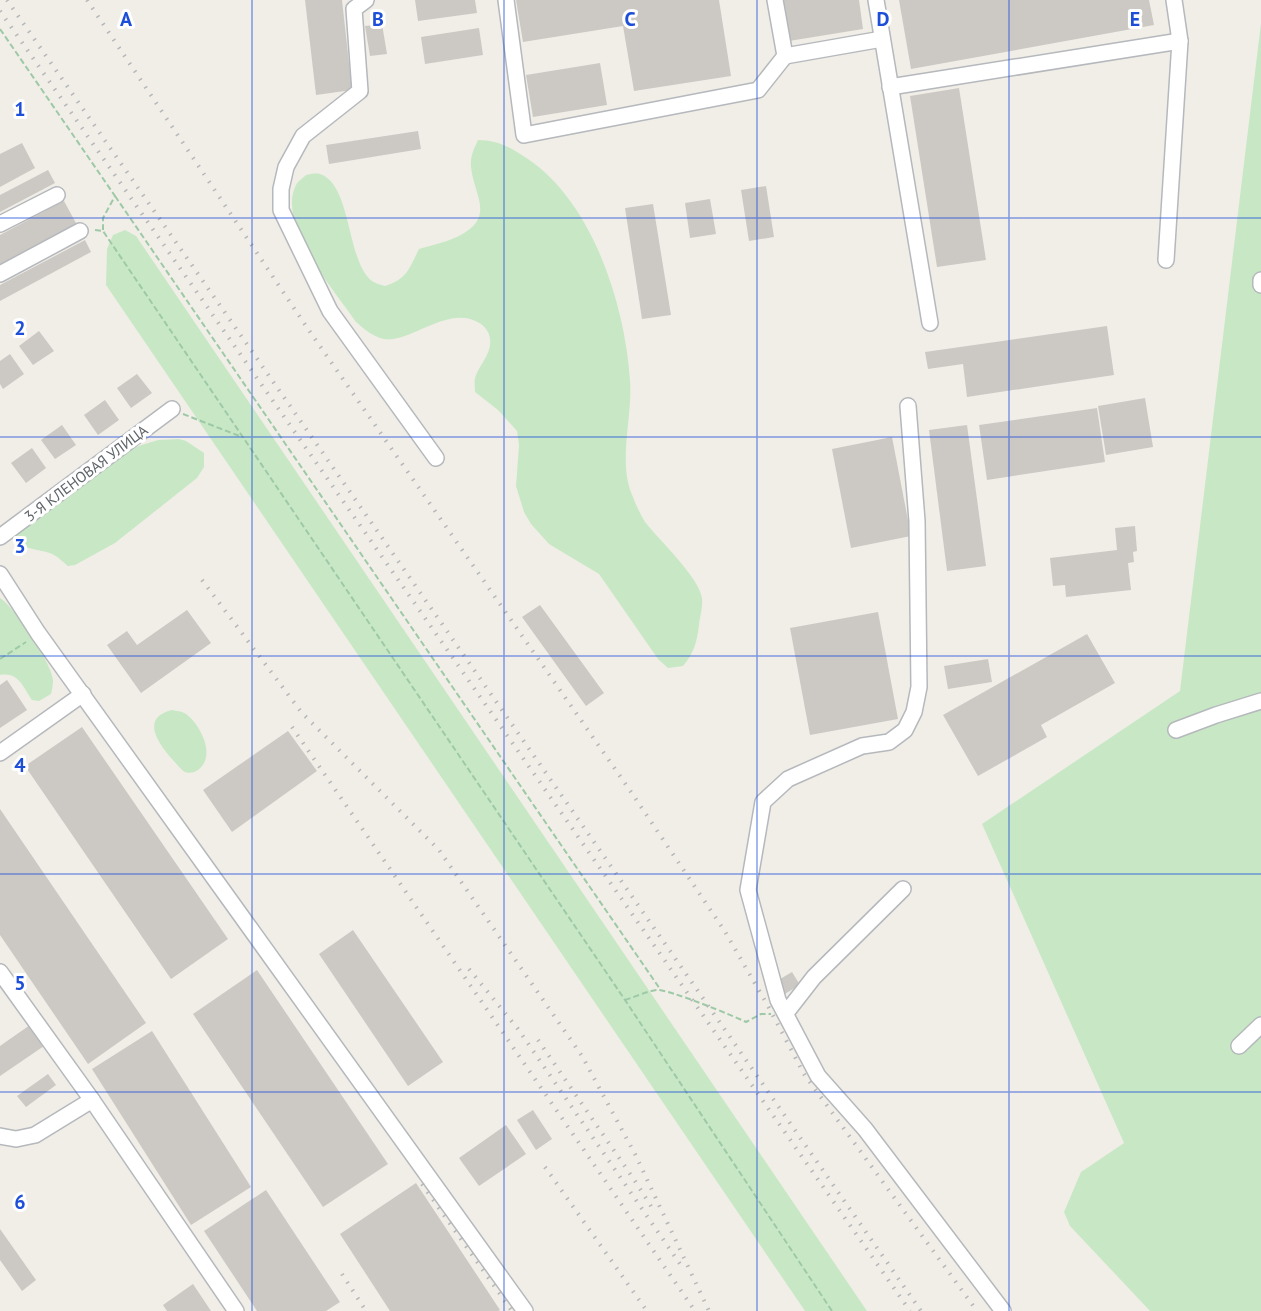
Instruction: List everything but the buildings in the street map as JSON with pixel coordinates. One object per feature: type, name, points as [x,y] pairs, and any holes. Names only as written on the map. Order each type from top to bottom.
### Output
[{"type":"street","points":[[366,0],[354,9],[360,91],[303,136],[286,167],[281,189],[281,210],[330,311],[436,458]]},
{"type":"street","points":[[506,0],[524,135],[758,90],[785,56],[882,39]]},
{"type":"street","points":[[775,0],[785,56]]},
{"type":"street","points":[[876,0],[930,323]]},
{"type":"street","points":[[1166,260],[1180,41],[1174,0]]},
{"type":"street","points":[[890,87],[1180,41]]},
{"type":"street","points":[[0,224],[57,195]]},
{"type":"street","points":[[0,274],[80,231]]},
{"type":"street","points":[[1261,280],[1261,285]]},
{"type":"street","points":[[908,406],[917,521],[919,687],[914,712],[905,730],[889,742],[862,746],[788,779],[763,801],[748,890],[778,1000],[818,1076],[865,1130],[1003,1311]]},
{"type":"street","name":"3-Я КЛЕНОВАЯ УЛИЦА","points":[[0,537],[172,409]]},
{"type":"street","points":[[0,574],[38,633],[525,1311]]},
{"type":"street","points":[[0,753],[83,694]]},
{"type":"street","points":[[1176,730],[1261,701]]},
{"type":"street","points":[[786,1013],[814,977],[903,889]]},
{"type":"street","points":[[0,972],[92,1100],[236,1311]]},
{"type":"street","points":[[1239,1046],[1261,1025]]},
{"type":"street","points":[[0,1136],[16,1139],[35,1135],[92,1100]]},
{"type":"path","points":[[0,29],[660,989]]},
{"type":"path","points":[[115,196],[103,218],[103,231],[625,1000],[832,1311]]},
{"type":"path","points":[[80,231],[103,231]]},
{"type":"path","points":[[172,409],[244,438]]},
{"type":"path","points":[[0,659],[38,633]]},
{"type":"path","points":[[625,1000],[660,989],[728,1013],[746,1022],[761,1014],[786,1013]]},
{"type":"green space","points":[[1261,23],[1261,1311],[1150,1311],[1070,1226],[1064,1212],[1081,1172],[1124,1143],[982,824],[1180,691]]},
{"type":"green space","points":[[478,140],[492,141],[510,148],[551,178],[571,202],[588,228],[602,258],[613,289],[627,351],[630,380],[626,455],[628,484],[645,522],[686,569],[702,598],[696,642],[683,666],[668,668],[658,659],[599,574],[549,544],[531,524],[524,512],[516,486],[519,445],[517,431],[498,410],[475,392],[475,378],[490,344],[487,330],[470,319],[459,318],[448,319],[393,339],[383,339],[368,332],[356,322],[323,275],[301,237],[294,219],[292,201],[296,185],[306,175],[320,174],[330,181],[338,192],[357,257],[364,271],[372,281],[385,286],[398,280],[413,262],[419,249],[459,236],[477,221],[480,205],[471,163]]},
{"type":"green space","points":[[125,230],[136,236],[867,1311],[805,1311],[106,285],[107,249],[113,235]]},
{"type":"green space","points":[[179,439],[204,453],[204,467],[197,478],[115,543],[75,565],[68,566],[54,555],[27,547],[18,541],[18,529],[132,448],[158,440]]},
{"type":"green space","points":[[0,598],[14,612],[40,649],[51,672],[53,680],[51,694],[39,701],[32,700],[16,678],[0,675]]},
{"type":"green space","points":[[172,710],[184,713],[191,719],[204,740],[206,757],[204,764],[194,772],[185,772],[180,768],[157,739],[154,725],[157,719]]},
{"type":"railway","points":[[7,0],[921,1311]]},
{"type":"railway","points":[[87,0],[308,329],[629,789],[724,930],[804,1074],[977,1311]]},
{"type":"railway","points":[[0,11],[910,1311]]},
{"type":"railway","points":[[202,580],[302,713],[439,850],[582,1056],[635,1154],[709,1311]]},
{"type":"railway","points":[[292,727],[695,1311]]},
{"type":"railway","points":[[469,969],[518,1029],[680,1264]]},
{"type":"railway","points":[[538,1040],[654,1211]]},
{"type":"railway","points":[[545,1167],[647,1311]]},
{"type":"railway","points":[[422,1184],[512,1311]]},
{"type":"railway","points":[[342,1274],[366,1311]]}]
